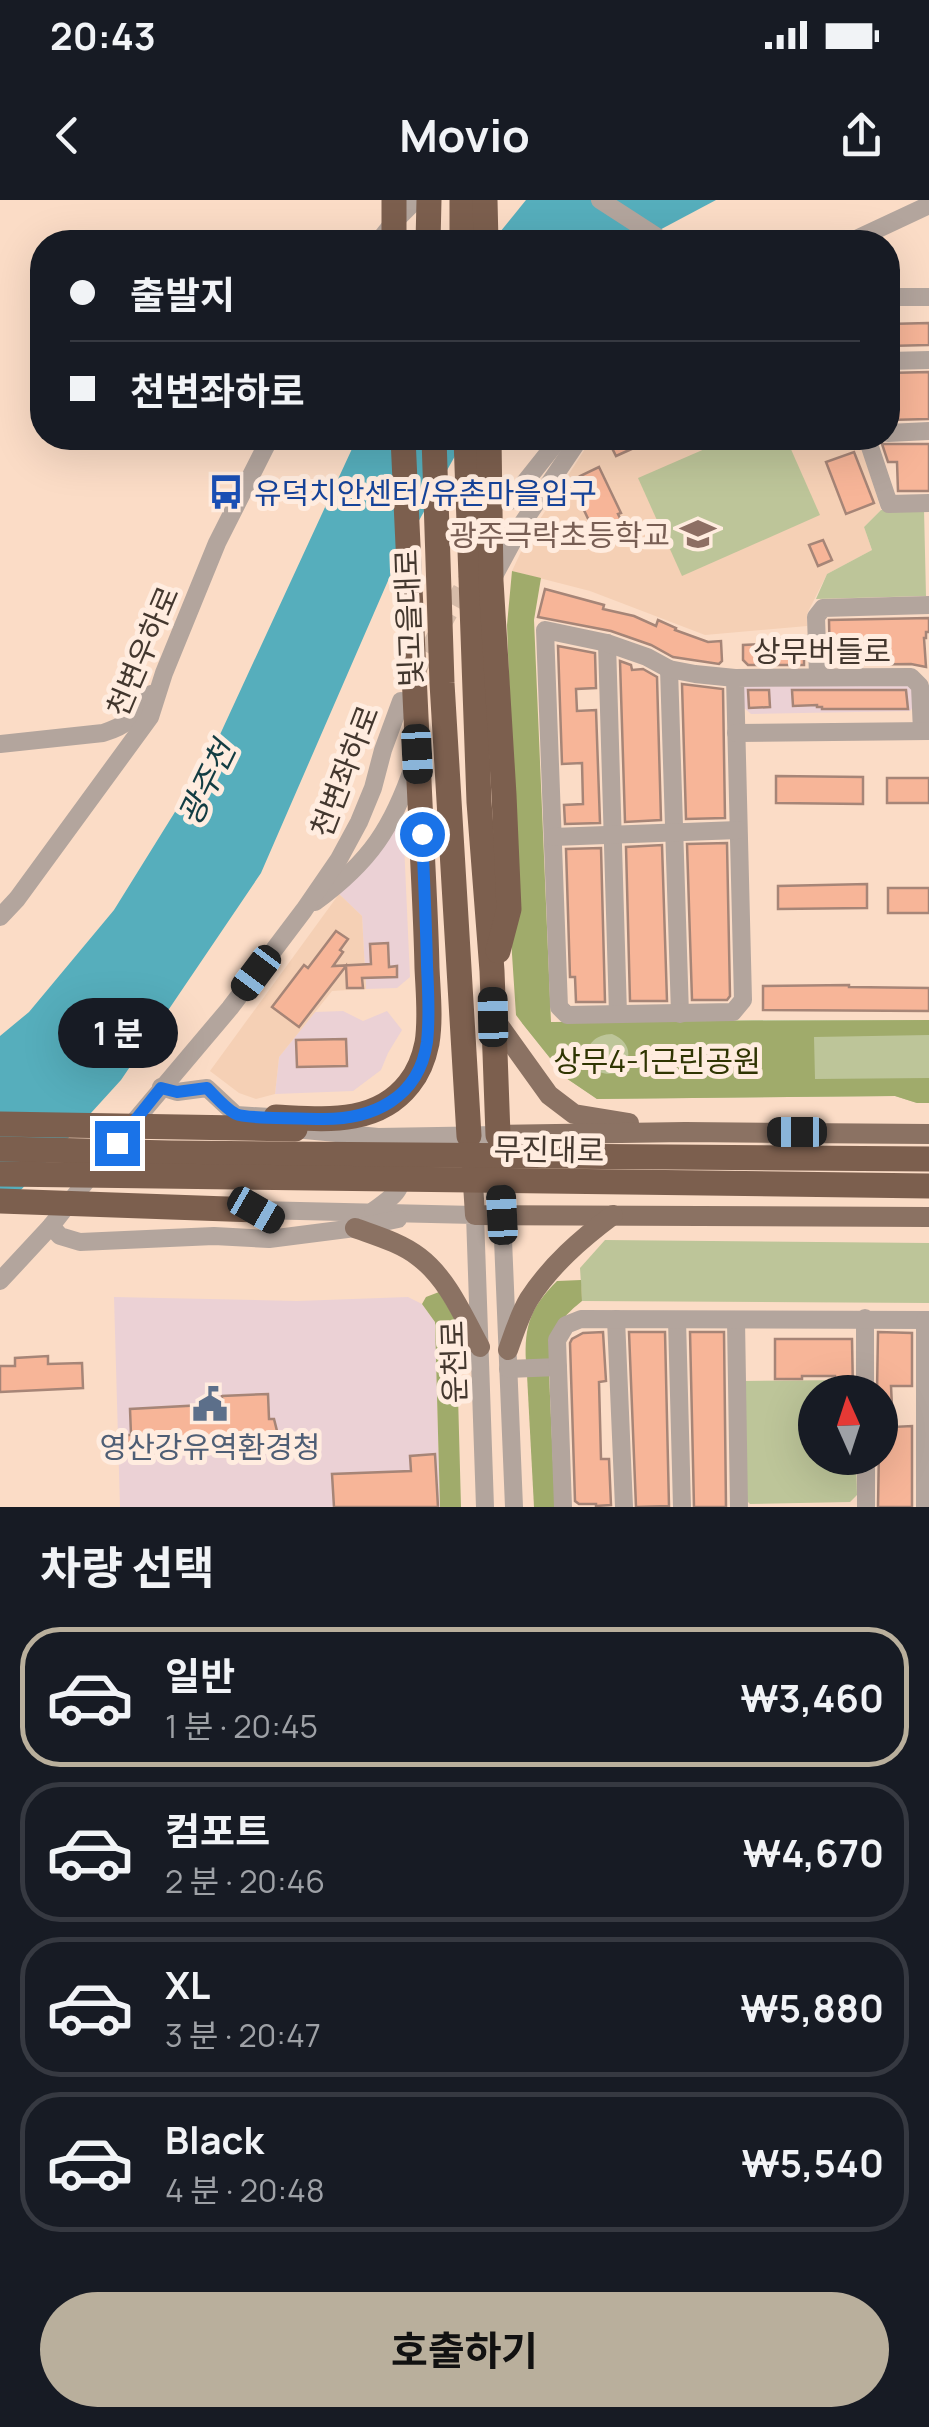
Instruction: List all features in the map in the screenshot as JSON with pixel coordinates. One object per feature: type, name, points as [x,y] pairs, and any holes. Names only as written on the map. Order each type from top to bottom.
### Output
[{"type":"highway","points":[[428,230],[429,200]]},
{"type":"highway","points":[[462,200],[462,230]]},
{"type":"highway","points":[[486,200],[486,230]]},
{"type":"highway","points":[[0,1174],[169,1153],[282,1123],[358,1116],[380,1109],[412,1082],[422,1063],[428,1025],[417,754],[409,706],[404,450]]},
{"type":"highway","name":"빛고을대로","points":[[434,450],[442,683],[469,1136]]},
{"type":"highway","points":[[466,450],[479,802],[492,971],[498,1135]]},
{"type":"highway","points":[[489,450],[491,581],[508,909],[492,971]]},
{"type":"highway","points":[[282,1123],[330,1128],[372,1122],[402,1106],[427,1074],[439,1028],[442,899],[450,836]]},
{"type":"highway","points":[[0,1124],[169,1153]]},
{"type":"highway","points":[[0,1150],[169,1153]]},
{"type":"highway","name":"무진대로","points":[[169,1153],[929,1159]]},
{"type":"highway","name":"무진대로","points":[[169,1153],[929,1186]]},
{"type":"highway","points":[[0,1201],[256,1210]]},
{"type":"main road","points":[[493,1017],[550,1096],[574,1114],[685,1132]]},
{"type":"main road","points":[[612,1132],[582,1152],[576,1170],[579,1192],[590,1206],[613,1215]]},
{"type":"main road","name":"무진대로","points":[[498,1135],[929,1134]]},
{"type":"main road","points":[[498,1135],[502,1215]]},
{"type":"main road","name":"빛고을대로","points":[[469,1136],[475,1215]]},
{"type":"main road","points":[[475,1215],[929,1217]]},
{"type":"main road","points":[[508,1360],[528,1301],[582,1238],[613,1215]]},
{"type":"main road","points":[[355,1228],[417,1255],[436,1272],[480,1347]]},
{"type":"street","points":[[390,227],[416,200]]},
{"type":"street","points":[[600,200],[646,230]]},
{"type":"street","points":[[876,230],[929,205]]},
{"type":"street","points":[[900,296],[929,297]]},
{"type":"street","points":[[900,360],[929,360]]},
{"type":"street","points":[[900,432],[929,432]]},
{"type":"street","name":"천변우하로","points":[[0,917],[150,717],[164,672],[217,543],[264,450]]},
{"type":"street","points":[[510,501],[550,450]]},
{"type":"street","points":[[491,581],[522,524],[572,450]]},
{"type":"street","points":[[871,450],[889,504],[929,503]]},
{"type":"street","points":[[818,676],[816,617],[822,608],[929,606]]},
{"type":"street","name":"상무버들로","points":[[553,837],[545,630],[607,643],[668,669],[695,674],[734,678],[911,677],[920,686],[925,731],[736,733]]},
{"type":"street","points":[[607,643],[618,1014]]},
{"type":"street","points":[[668,669],[680,1014]]},
{"type":"street","points":[[0,744],[103,732],[127,724],[145,704],[164,672]]},
{"type":"street","points":[[734,678],[743,1000],[732,1012],[567,1015],[559,1007],[553,837],[738,830]]},
{"type":"street","name":"천변좌하로","points":[[0,1281],[51,1226],[304,910],[340,859],[373,788],[382,750],[409,706]]},
{"type":"street","name":"천변좌하로","points":[[304,910],[342,883],[385,832],[417,754]]},
{"type":"street","points":[[161,1088],[177,1092],[207,1088],[236,1115],[378,1137],[498,1135]]},
{"type":"street","points":[[373,1211],[398,1192],[403,1177],[400,1164],[378,1137]]},
{"type":"street","points":[[256,1210],[280,1223],[355,1228]]},
{"type":"street","points":[[256,1210],[475,1215]]},
{"type":"street","points":[[51,1226],[60,1236],[80,1242],[214,1236],[269,1238],[355,1228],[423,1214]]},
{"type":"street","name":"운천로","points":[[475,1215],[486,1507]]},
{"type":"street","name":"운천로","points":[[502,1215],[514,1507]]},
{"type":"street","points":[[865,1318],[865,1375]]},
{"type":"street","points":[[563,1507],[557,1340],[566,1325],[581,1319],[865,1318],[927,1320],[925,1507]]},
{"type":"street","points":[[616,1319],[624,1507]]},
{"type":"street","points":[[678,1320],[682,1507]]},
{"type":"street","points":[[736,1320],[739,1507]]},
{"type":"street","points":[[508,1360],[558,1368]]},
{"type":"street","points":[[866,1475],[866,1507]]},
{"type":"shaded area","name":"광주극락초등학교","points":[[584,450],[863,450],[881,510],[864,527],[872,550],[827,574],[807,614],[807,626],[705,635],[590,591],[512,571],[526,541]]},
{"type":"shaded area","points":[[747,682],[908,683],[915,690],[915,705],[910,711],[751,714],[742,706],[742,688]]},
{"type":"shaded area","points":[[399,818],[403,821],[410,977],[397,988],[366,989],[362,916],[339,894],[368,865]]},
{"type":"shaded area","points":[[339,894],[362,916],[366,989],[332,991],[279,1057],[275,1094],[256,1099],[239,1093],[210,1071]]},
{"type":"shaded area","points":[[343,1011],[363,1021],[387,1011],[402,1030],[381,1070],[353,1091],[275,1094],[279,1057],[315,1012]]},
{"type":"shaded area","points":[[114,1297],[297,1301],[408,1297],[422,1304],[435,1322],[440,1507],[120,1507]]},
{"type":"green space","points":[[702,450],[791,450],[820,515],[682,576],[638,478]]},
{"type":"green space","points":[[924,509],[926,596],[816,599],[827,574],[872,550],[864,527],[881,510]]},
{"type":"green space","name":"상무4-1근린공원","points":[[512,571],[541,578],[534,620],[551,1022],[929,1020],[929,1035],[814,1037],[815,1079],[929,1078],[929,1103],[895,1096],[597,1099],[566,1078],[516,1015],[511,939],[517,905],[507,625]],"holes":[[[600,1036],[619,1037],[627,1047],[626,1063],[616,1073],[596,1070],[590,1064],[588,1049]]]},
{"type":"green space","name":"상무4-1근린공원","points":[[929,1020],[929,1103],[895,1096],[597,1099],[566,1078],[522,1023]]},
{"type":"green space","points":[[605,1240],[929,1243],[929,1303],[582,1301],[580,1268]]},
{"type":"green space","points":[[581,1280],[582,1301],[558,1327],[549,1362],[526,1362],[528,1327],[541,1299],[557,1281]]},
{"type":"green space","points":[[439,1292],[456,1321],[461,1507],[440,1507],[435,1322],[422,1304],[426,1297]]},
{"type":"green space","points":[[549,1374],[555,1507],[534,1507],[527,1375]]},
{"type":"green space","points":[[742,1381],[798,1381],[798,1475],[856,1475],[857,1495],[850,1502],[750,1504],[744,1498]]},
{"type":"water","points":[[526,200],[716,200],[660,230],[502,230]]},
{"type":"water","name":"광주천","points":[[351,450],[458,450],[397,560],[261,873],[121,1080],[0,1213],[0,1036],[29,1012],[114,910],[211,754]]},
{"type":"building","points":[[929,323],[929,345],[900,346],[900,324]]},
{"type":"building","points":[[929,372],[929,419],[900,420],[900,373]]},
{"type":"building","points":[[900,444],[929,444],[929,491],[898,491],[897,462],[888,462],[884,450],[900,450]]},
{"type":"building","points":[[854,452],[874,503],[846,514],[826,462]]},
{"type":"building","points":[[599,467],[627,533],[601,546],[573,487],[583,483],[580,476]]},
{"type":"building","points":[[823,540],[832,560],[818,566],[809,545]]},
{"type":"building","points":[[545,589],[604,605],[603,609],[656,626],[658,620],[708,642],[721,641],[722,661],[719,664],[673,657],[611,631],[538,617]]},
{"type":"building","points":[[929,618],[929,632],[924,638],[926,667],[830,665],[829,620]]},
{"type":"building","points":[[804,636],[804,665],[748,665],[743,660],[743,645]]},
{"type":"building","points":[[558,646],[595,653],[596,688],[576,689],[577,711],[596,710],[600,823],[565,824],[564,805],[583,804],[582,763],[562,764]]},
{"type":"building","points":[[620,661],[631,665],[632,670],[643,669],[657,677],[661,820],[625,822]]},
{"type":"building","points":[[682,684],[723,689],[725,818],[686,819]]},
{"type":"building","points":[[748,690],[769,690],[770,707],[749,708]]},
{"type":"building","points":[[792,690],[906,690],[908,709],[793,706]]},
{"type":"building","points":[[776,776],[863,777],[863,804],[776,803]]},
{"type":"building","points":[[887,778],[929,778],[929,803],[887,803]]},
{"type":"building","points":[[727,843],[730,996],[727,1000],[692,1000],[687,844]]},
{"type":"building","points":[[662,845],[667,1001],[630,1001],[626,847]]},
{"type":"building","points":[[601,848],[605,1002],[576,1002],[575,977],[570,977],[566,849]]},
{"type":"building","points":[[867,884],[867,908],[778,909],[778,886]]},
{"type":"building","points":[[888,888],[929,888],[929,913],[888,913]]},
{"type":"building","points":[[336,931],[348,939],[333,966],[371,964],[370,944],[388,943],[389,967],[397,966],[397,977],[362,978],[363,988],[347,988],[346,966],[299,1027],[272,1007]]},
{"type":"building","points":[[763,986],[929,988],[929,1011],[763,1010]]},
{"type":"building","points":[[346,1039],[347,1066],[297,1067],[296,1040]]},
{"type":"building","points":[[603,1332],[606,1381],[599,1382],[601,1459],[609,1459],[611,1505],[596,1506],[575,1501],[570,1343],[583,1333]]},
{"type":"building","points":[[629,1332],[665,1332],[669,1506],[636,1507]]},
{"type":"building","points":[[690,1332],[724,1332],[726,1507],[694,1507]]},
{"type":"building","points":[[878,1332],[912,1333],[912,1386],[898,1386],[898,1375],[877,1375]]},
{"type":"building","points":[[775,1339],[852,1339],[853,1375],[775,1379]]},
{"type":"building","points":[[48,1356],[48,1364],[82,1363],[83,1388],[0,1392],[0,1366],[15,1366],[15,1358]]},
{"type":"building","points":[[268,1394],[269,1419],[274,1419],[277,1431],[272,1442],[261,1450],[240,1445],[217,1454],[199,1448],[177,1455],[161,1450],[145,1457],[127,1442],[127,1435],[131,1435],[130,1409],[222,1404],[222,1396]]},
{"type":"building","points":[[912,1426],[912,1507],[878,1507],[879,1475],[898,1475],[898,1427]]},
{"type":"building","points":[[435,1454],[438,1507],[334,1507],[332,1474],[411,1471],[410,1456]]},
{"type":"tunnel","points":[[414,676],[469,576]]},
{"type":"place","name":"유덕치안센터/유촌마을입구","points":[[226,492]]},
{"type":"place","name":"광주극락초등학교","points":[[698,534]]},
{"type":"place","name":"영산강유역환경청","points":[[210,1404]]},
{"type":"route","points":[[117,1143],[161,1088],[177,1092],[207,1088],[236,1115],[276,1117],[358,1116],[397,1098],[422,1063],[428,1025],[422,834]]}]
